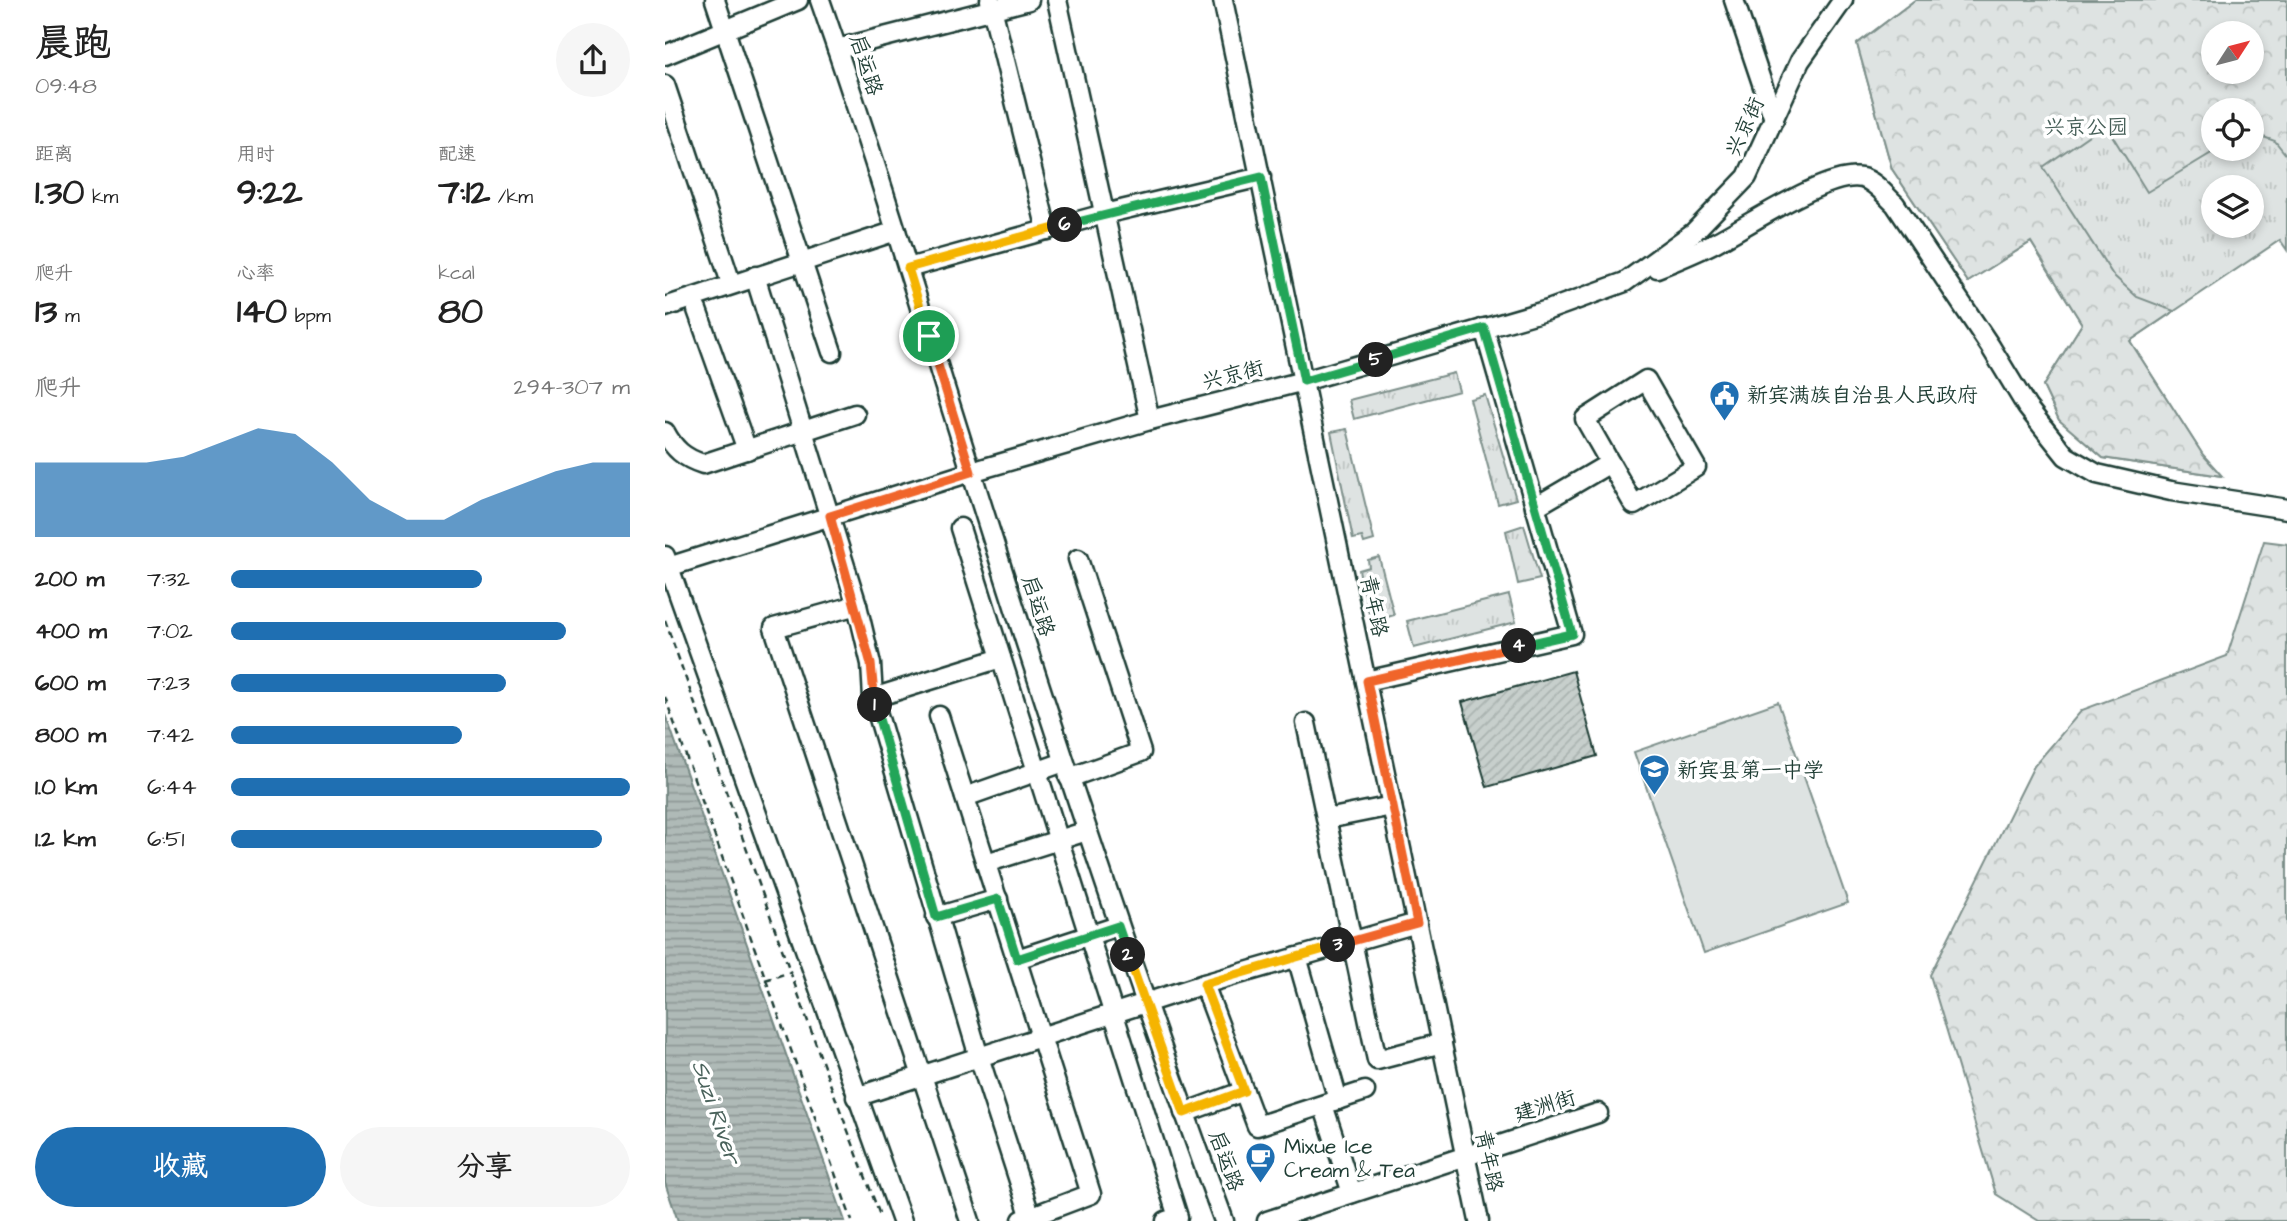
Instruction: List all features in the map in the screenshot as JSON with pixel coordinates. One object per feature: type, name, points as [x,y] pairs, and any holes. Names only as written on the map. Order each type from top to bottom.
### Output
[{"type":"street","points":[[715,0],[832,352]]},
{"type":"street","points":[[665,55],[797,0]]},
{"type":"street","name":"启运路","points":[[820,0],[908,268],[1066,770],[1144,1003],[1224,1221]]},
{"type":"street","points":[[837,49],[991,4],[1029,0]]},
{"type":"street","points":[[1057,0],[1150,420]]},
{"type":"street","name":"青年路","points":[[1223,0],[1479,1221]]},
{"type":"street","points":[[1734,0],[1774,119]]},
{"type":"street","name":"兴京街","points":[[667,563],[1150,420],[1304,381],[1484,328],[1625,282],[1694,232],[1747,177],[1800,61],[1843,0]]},
{"type":"street","points":[[991,4],[1047,230]]},
{"type":"street","points":[[665,85],[731,283]]},
{"type":"street","points":[[908,268],[1104,214],[1261,177]]},
{"type":"street","points":[[1625,282],[1714,243],[1811,190],[1846,178],[1862,178],[1875,184],[1895,204],[1990,346],[2027,407],[2066,456],[2097,474],[2171,491],[2287,509]]},
{"type":"street","points":[[665,307],[731,283],[896,231]]},
{"type":"street","points":[[755,276],[857,605],[871,664],[873,698],[1027,1220],[1091,1194],[939,716]]},
{"type":"street","points":[[697,310],[747,450]]},
{"type":"street","points":[[1367,681],[1572,634],[1484,328]]},
{"type":"street","points":[[1646,380],[1696,467],[1634,505],[1610,463],[1585,419],[1646,380]]},
{"type":"street","points":[[665,432],[680,452],[703,464],[855,415]]},
{"type":"street","points":[[1535,507],[1610,463]]},
{"type":"street","points":[[960,528],[1178,1217],[1165,1221]]},
{"type":"street","points":[[965,797],[1037,771],[1066,770],[1141,752],[1078,559]]},
{"type":"street","points":[[667,563],[902,1221]]},
{"type":"street","points":[[857,605],[774,628],[970,1221]]},
{"type":"street","points":[[873,698],[1001,658]]},
{"type":"street","points":[[1307,723],[1377,1060],[1442,1043]]},
{"type":"street","points":[[1327,819],[1392,806]]},
{"type":"street","points":[[986,863],[1087,831]]},
{"type":"street","points":[[936,917],[998,899]]},
{"type":"street","points":[[856,1097],[1204,984],[1417,923]]},
{"type":"street","points":[[1017,959],[1118,926]]},
{"type":"street","points":[[1297,957],[1352,1194]]},
{"type":"street","points":[[1204,984],[1257,1126],[1364,1091]]},
{"type":"street","points":[[1184,1113],[1244,1091]]},
{"type":"street","name":"建洲街","points":[[1267,1221],[1598,1113]]},
{"type":"path","points":[[665,620],[883,1221]]},
{"type":"path","points":[[665,697],[852,1221]]},
{"type":"path","points":[[765,980],[791,972]]},
{"type":"green space","name":"兴京公园","points":[[1915,0],[2287,0],[2287,250],[2280,240],[2130,341],[2203,455],[2222,476],[2103,458],[2059,420],[2043,386],[2082,324],[2031,242],[1968,282],[1892,169],[1857,44]]},
{"type":"green space","name":"兴京公园","points":[[1915,0],[2287,0],[2287,156],[2275,141],[2264,137],[2264,98],[2201,98],[2201,159],[2147,192],[2105,124],[2043,167],[2113,275],[2137,297],[2174,311],[2130,341],[2203,455],[2222,476],[2103,458],[2059,420],[2043,386],[2082,324],[2031,242],[1968,282],[1892,169],[1857,44]]},
{"type":"green space","points":[[1454,373],[1459,391],[1354,419],[1349,400]]},
{"type":"green space","points":[[1485,395],[1516,499],[1498,504],[1470,399]]},
{"type":"green space","points":[[1347,429],[1374,540],[1364,543],[1362,537],[1353,539],[1331,432]]},
{"type":"green space","points":[[1524,525],[1540,579],[1518,584],[1506,531]]},
{"type":"green space","points":[[2264,541],[2287,544],[2287,1221],[2039,1221],[1996,1194],[1930,975],[2034,766],[2082,710],[2227,656]]},
{"type":"green space","points":[[1379,557],[1394,615],[1371,622],[1359,570],[1369,567],[1368,560]]},
{"type":"green space","points":[[1509,595],[1516,622],[1414,648],[1407,621]]},
{"type":"green space","points":[[1778,702],[1848,903],[1704,953],[1634,752]]},
{"type":"water","name":"Suzi River","points":[[665,715],[845,1221],[678,1221],[665,1183]]},
{"type":"building","points":[[1573,671],[1597,756],[1487,787],[1462,702]]},
{"type":"place","name":"新宾满族自治县人民政府","points":[[1724,422]]},
{"type":"place","name":"新宾县第一中学","points":[[1654,797]]},
{"type":"place","name":"Mixue Ice Cream & Tea","points":[[1261,1185]]},
{"type":"route","points":[[1261,177],[1304,381],[1484,328],[1572,634],[1367,681],[1417,923],[1204,984],[1244,1091],[1184,1113],[1118,926],[1017,959],[998,899],[936,917],[873,698],[871,664],[857,605],[830,516],[971,472],[929,336],[908,268],[1104,214],[1261,177]]}]
